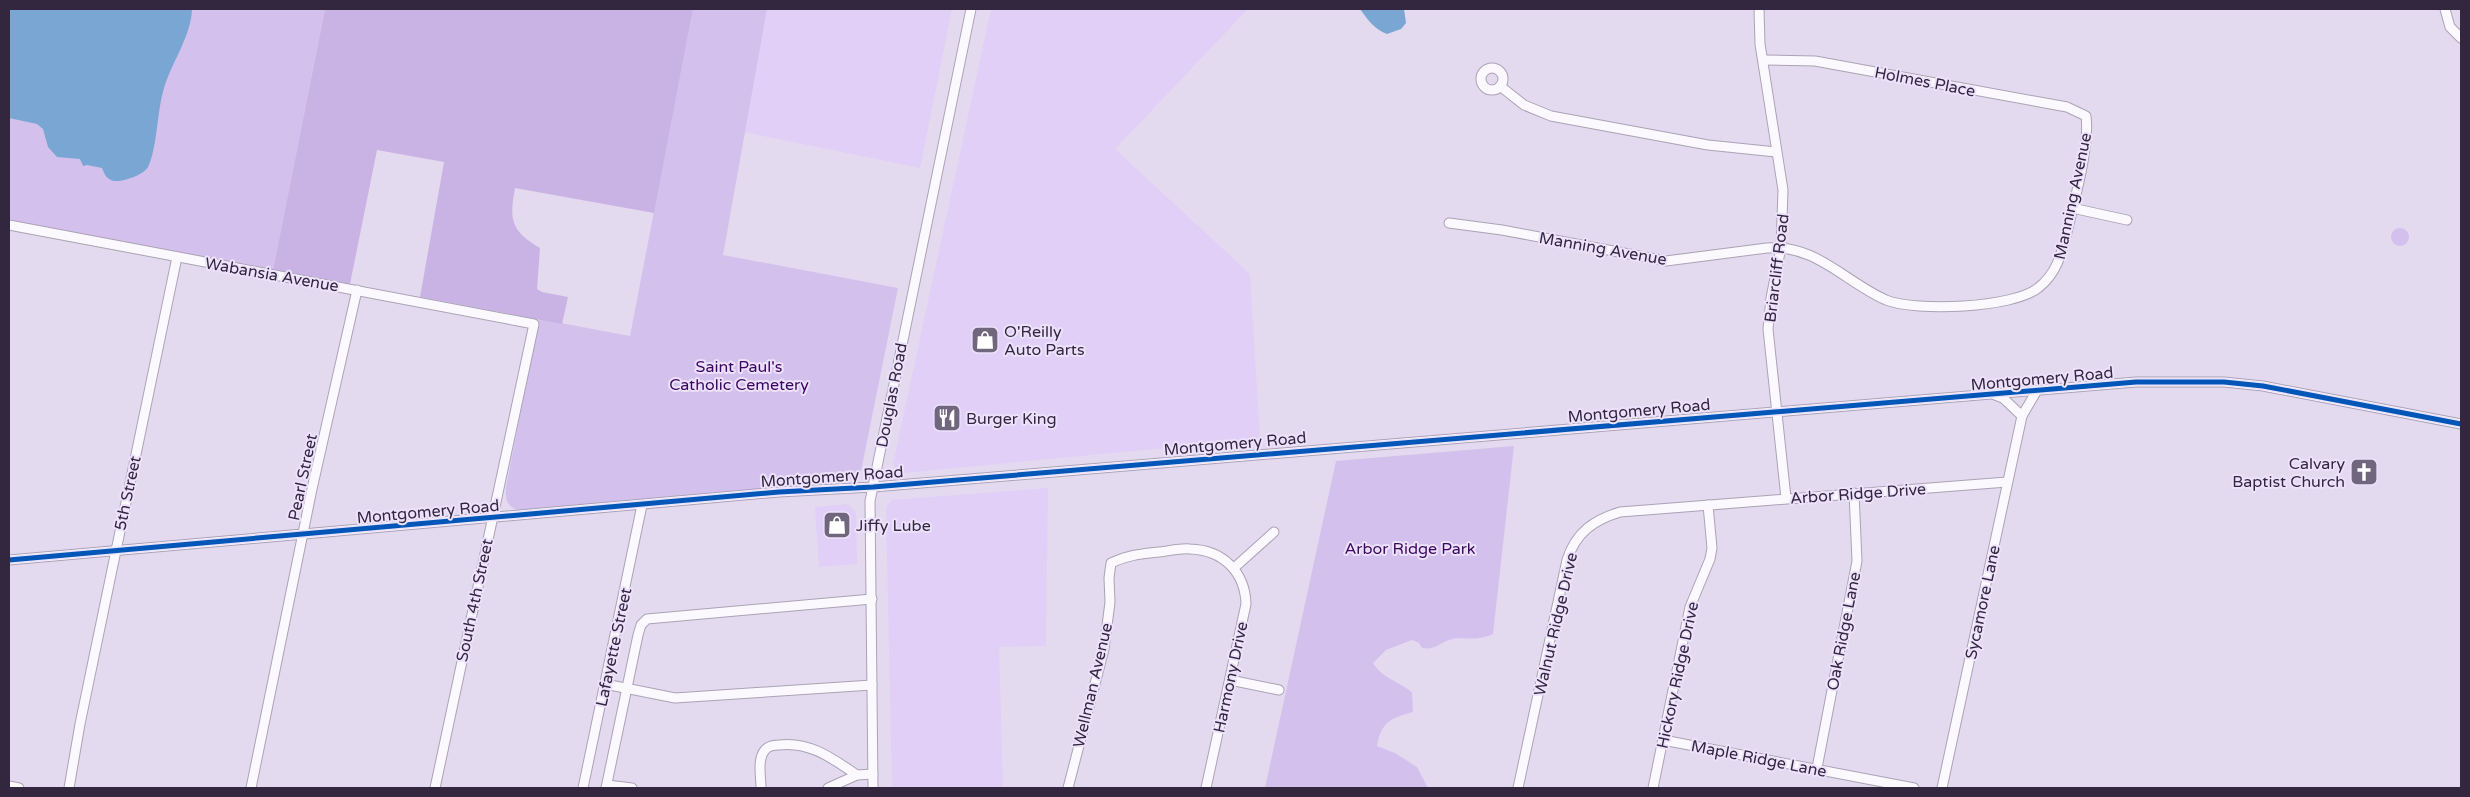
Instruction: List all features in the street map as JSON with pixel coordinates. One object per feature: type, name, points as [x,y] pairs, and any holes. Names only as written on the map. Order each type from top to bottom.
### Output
[{"type":"street","name":"Douglas Road","points":[[873,788],[870,501],[971,9]]},
{"type":"street","name":"Briarcliff Road","points":[[1759,9],[1760,44],[1783,190],[1781,247],[1771,298],[1768,329],[1770,362],[1778,411],[1786,498]]},
{"type":"street","points":[[2445,9],[2450,26],[2461,38]]},
{"type":"street","name":"Holmes Place","points":[[1763,60],[1815,60],[2067,107],[2086,116]]},
{"type":"street","points":[[1500,86],[1524,105],[1551,116],[1708,145],[1776,152]]},
{"type":"street","name":"Manning Avenue","points":[[1449,223],[1502,230],[1666,261],[1781,247],[1817,258],[1873,292],[1900,304],[1918,307],[2013,300],[2029,294],[2051,275],[2061,256],[2087,136],[2086,116]]},
{"type":"street","points":[[2072,208],[2127,220]]},
{"type":"street","name":"Wabansia Avenue","points":[[9,225],[534,324]]},
{"type":"street","name":"5th Street","points":[[69,788],[115,550],[177,257]]},
{"type":"street","name":"Pearl Street","points":[[251,788],[303,534],[357,290]]},
{"type":"street","name":"South 4th Street","points":[[435,788],[534,324]]},
{"type":"street","name":"Montgomery Road","points":[[9,560],[822,488],[873,487],[1778,411],[2036,392],[2136,382],[2224,382],[2311,394],[2461,424]]},
{"type":"street","name":"Sycamore Lane","points":[[1942,788],[2022,416],[2036,392]]},
{"type":"street","points":[[1995,395],[2003,398],[2022,416]]},
{"type":"street","name":"Arbor Ridge Drive","points":[[1708,505],[2007,482]]},
{"type":"street","name":"Oak Ridge Lane","points":[[1817,768],[1857,562],[1854,493]]},
{"type":"street","name":"Lafayette Street","points":[[583,788],[642,505]]},
{"type":"street","name":"Hickory Ridge Drive","points":[[1653,788],[1690,607],[1710,559],[1712,548],[1708,505]]},
{"type":"street","name":"Walnut Ridge Drive","points":[[1518,788],[1567,560],[1578,536],[1594,522],[1620,512],[1708,505]]},
{"type":"street","points":[[1234,568],[1274,532]]},
{"type":"street","name":"Wellman Avenue","points":[[1068,788],[1104,649],[1110,602],[1111,563],[1124,556],[1190,548],[1212,552],[1225,558],[1234,568]]},
{"type":"street","name":"Harmony Drive","points":[[1206,788],[1246,604],[1246,592],[1234,568]]},
{"type":"street","points":[[632,788],[606,786],[638,635],[641,625],[647,619],[872,599]]},
{"type":"street","points":[[1230,680],[1279,690]]},
{"type":"street","points":[[605,684],[675,698],[872,685]]},
{"type":"street","name":"Maple Ridge Lane","points":[[1663,740],[1914,788]]},
{"type":"street","points":[[761,788],[761,759],[765,749],[772,745],[800,745],[813,748],[857,776]]},
{"type":"street","points":[[828,788],[857,776],[873,774]]},
{"type":"street","points":[[9,786],[19,788]]},
{"type":"shaded area","points":[[325,9],[693,9],[654,213],[515,188],[512,208],[514,224],[523,236],[540,248],[537,289],[542,292],[568,297],[562,324],[420,297],[444,162],[377,150],[350,284],[273,270]]},
{"type":"shaded area","points":[[767,9],[952,9],[920,168],[744,132]]},
{"type":"shaded area","points":[[991,9],[1248,9],[1115,149],[1250,274],[1260,439],[904,473],[896,470],[893,464]]},
{"type":"shaded area","points":[[1048,488],[1046,646],[999,647],[1003,788],[892,788],[886,507],[892,500]]},
{"type":"shaded area","points":[[848,504],[856,513],[857,564],[819,567],[815,507]]},
{"type":"green space","points":[[9,9],[325,9],[273,270],[9,220]]},
{"type":"green space","name":"Saint Paul's Catholic Cemetery","points":[[693,9],[767,9],[723,255],[898,288],[861,471],[847,481],[520,511],[512,507],[508,502],[506,487],[539,319],[630,336]]},
{"type":"green space","points":[[2396,228],[2404,228],[2409,233],[2407,244],[2396,246],[2391,241],[2391,233]]},
{"type":"green space","name":"Arbor Ridge Park","points":[[1514,446],[1493,634],[1480,638],[1454,639],[1430,648],[1422,648],[1419,643],[1412,640],[1386,650],[1373,663],[1385,676],[1412,692],[1413,712],[1388,722],[1381,731],[1377,746],[1395,753],[1417,767],[1428,788],[1265,788],[1336,461]]},
{"type":"water","points":[[9,9],[192,9],[188,30],[163,92],[153,151],[146,170],[137,176],[125,180],[111,180],[106,177],[102,168],[83,166],[80,159],[57,157],[48,147],[43,129],[37,124],[9,118]]},
{"type":"water","points":[[1360,9],[1404,9],[1406,23],[1401,29],[1387,34],[1375,27]]},
{"type":"cycle path","points":[[9,560],[779,492],[873,487],[2136,382],[2224,382],[2263,386],[2461,424]]},
{"type":"place","name":"O'Reilly Auto Parts","points":[[985,340]]},
{"type":"place","name":"Burger King","points":[[947,418]]},
{"type":"place","name":"Calvary Baptist Church","points":[[2364,472]]},
{"type":"place","name":"Jiffy Lube","points":[[837,525]]}]
